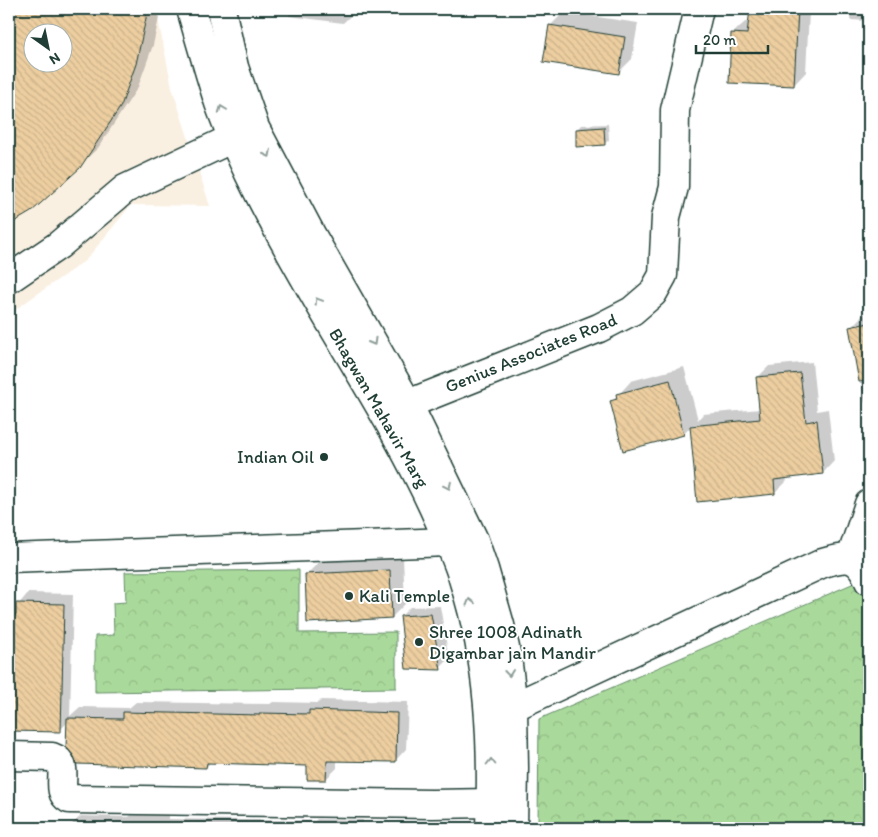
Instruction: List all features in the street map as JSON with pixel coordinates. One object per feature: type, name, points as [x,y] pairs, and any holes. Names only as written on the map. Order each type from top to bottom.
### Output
[{"type":"street","name":"Bhagwan Mahavir Marg","points":[[191,9],[220,103],[233,138],[292,256],[398,412],[474,540],[495,602],[507,657],[513,707],[513,828]]},
{"type":"street","name":"Bhagwan Mahavir Marg","points":[[221,9],[234,67],[255,128],[312,236],[398,412],[421,479],[449,542],[464,582],[484,657],[489,714],[491,816]]},
{"type":"street","name":"Genius Associates Road","points":[[398,412],[599,328],[632,311],[653,293],[663,275],[666,217],[674,187],[675,110],[699,9]]},
{"type":"street","points":[[9,279],[59,245],[125,189],[233,138]]},
{"type":"street","points":[[851,558],[869,504]]},
{"type":"street","points":[[9,558],[449,542]]},
{"type":"street","points":[[513,707],[822,563],[840,558],[851,558],[859,565],[869,581]]},
{"type":"street","points":[[9,756],[52,757],[58,759],[62,764],[63,792],[69,798],[432,804],[491,816]]},
{"type":"shaded area","points":[[9,9],[156,9],[172,87],[210,206],[131,205],[86,260],[9,314]]},
{"type":"green space","points":[[299,570],[299,633],[396,632],[396,688],[95,692],[95,636],[114,635],[113,603],[126,602],[125,572]]},
{"type":"green space","points":[[859,581],[869,611],[869,828],[538,828],[539,719]]},
{"type":"building","points":[[9,9],[148,9],[136,64],[121,106],[80,168],[31,212],[9,225]]},
{"type":"building","points":[[750,9],[798,9],[794,86],[729,83],[731,33],[747,34]]},
{"type":"building","points":[[549,25],[625,37],[619,74],[543,62]]},
{"type":"building","points":[[604,127],[605,145],[576,147],[576,129]]},
{"type":"building","points":[[869,323],[869,381],[859,382],[849,327]]},
{"type":"building","points":[[800,373],[806,422],[817,420],[823,474],[774,480],[775,494],[697,502],[690,426],[760,419],[756,377]]},
{"type":"building","points":[[670,380],[684,435],[623,451],[610,401],[617,399],[616,394]]},
{"type":"building","name":"Kali Temple","points":[[390,570],[392,618],[307,623],[305,574]]},
{"type":"building","points":[[16,603],[64,604],[61,732],[9,731],[9,615],[16,615]]},
{"type":"building","name":"Shree 1008 Adinath Digambar jain Mandir","points":[[431,614],[441,670],[406,669],[400,616]]},
{"type":"building","points":[[309,710],[397,713],[396,762],[327,761],[326,780],[307,780],[307,766],[207,763],[206,768],[77,764],[66,747],[67,718],[123,719],[123,712],[260,715],[260,713],[309,714]]},
{"type":"place","name":"Indian Oil","points":[[324,457]]},
{"type":"place","name":"Kali Temple","points":[[349,596]]},
{"type":"place","name":"Shree 1008 Adinath Digambar jain Mandir","points":[[419,642]]}]
